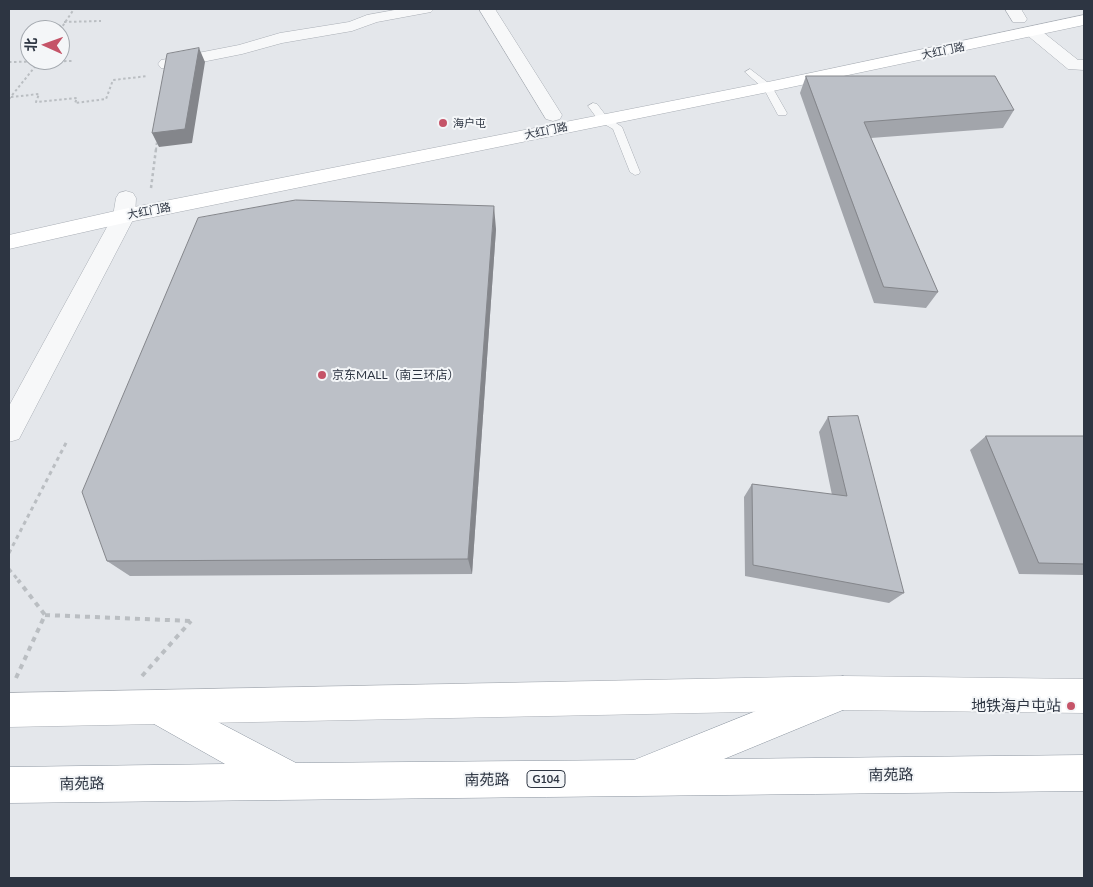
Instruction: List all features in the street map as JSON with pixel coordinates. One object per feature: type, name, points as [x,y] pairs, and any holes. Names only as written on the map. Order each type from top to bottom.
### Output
[{"type":"main road","name":"大红门路","points":[[827,57],[1016,14],[1067,9]]},
{"type":"main road","name":"大红门路","points":[[9,224],[125,207],[598,113],[768,86],[1084,20]]},
{"type":"main road","points":[[732,76],[769,68]]},
{"type":"main road","name":"大红门路","points":[[9,242],[125,207],[151,194],[553,115],[598,113],[685,86]]},
{"type":"main road","points":[[11,698],[112,709],[843,693],[1084,696]]},
{"type":"main road","points":[[632,778],[843,693]]},
{"type":"main road","points":[[159,708],[293,782]]},
{"type":"main road","name":"南苑路","points":[[9,785],[1084,773]]},
{"type":"street","points":[[167,64],[242,49],[280,38],[352,26],[373,18],[426,9]]},
{"type":"street","points":[[487,9],[553,115]]},
{"type":"street","points":[[1033,32],[1081,68]]},
{"type":"street","points":[[9,431],[125,207]]},
{"type":"lane","points":[[750,72],[768,86],[782,113]]},
{"type":"lane","points":[[598,113],[617,127],[635,172]]},
{"type":"path","points":[[66,20],[74,9]]},
{"type":"path","points":[[70,22],[101,21]]},
{"type":"path","points":[[10,98],[39,94],[36,102],[77,98],[76,103],[106,99],[113,80],[166,74],[167,64]]},
{"type":"path","points":[[10,98],[32,70]]},
{"type":"path","points":[[151,194],[158,138]]},
{"type":"path","points":[[9,553],[67,441]]},
{"type":"path","points":[[9,569],[45,615],[192,621],[112,709]]},
{"type":"path","points":[[11,698],[45,615]]},
{"type":"building","points":[[199,48],[185,129],[152,133],[167,54]]},
{"type":"building","points":[[806,76],[995,76],[1014,110],[864,122],[938,292],[884,287]]},
{"type":"building","name":"京东MALL（南三环店）","points":[[296,200],[494,206],[468,559],[107,561],[82,492],[198,218]]},
{"type":"building","points":[[858,416],[904,593],[753,565],[752,484],[847,496],[828,417]]},
{"type":"building","points":[[986,436],[1084,436],[1084,564],[1039,563]]},
{"type":"place","name":"海户屯","points":[[443,123]]},
{"type":"place","name":"京东MALL（南三环店）","points":[[322,375]]},
{"type":"place","name":"地铁海户屯站","points":[[1071,706]]}]
